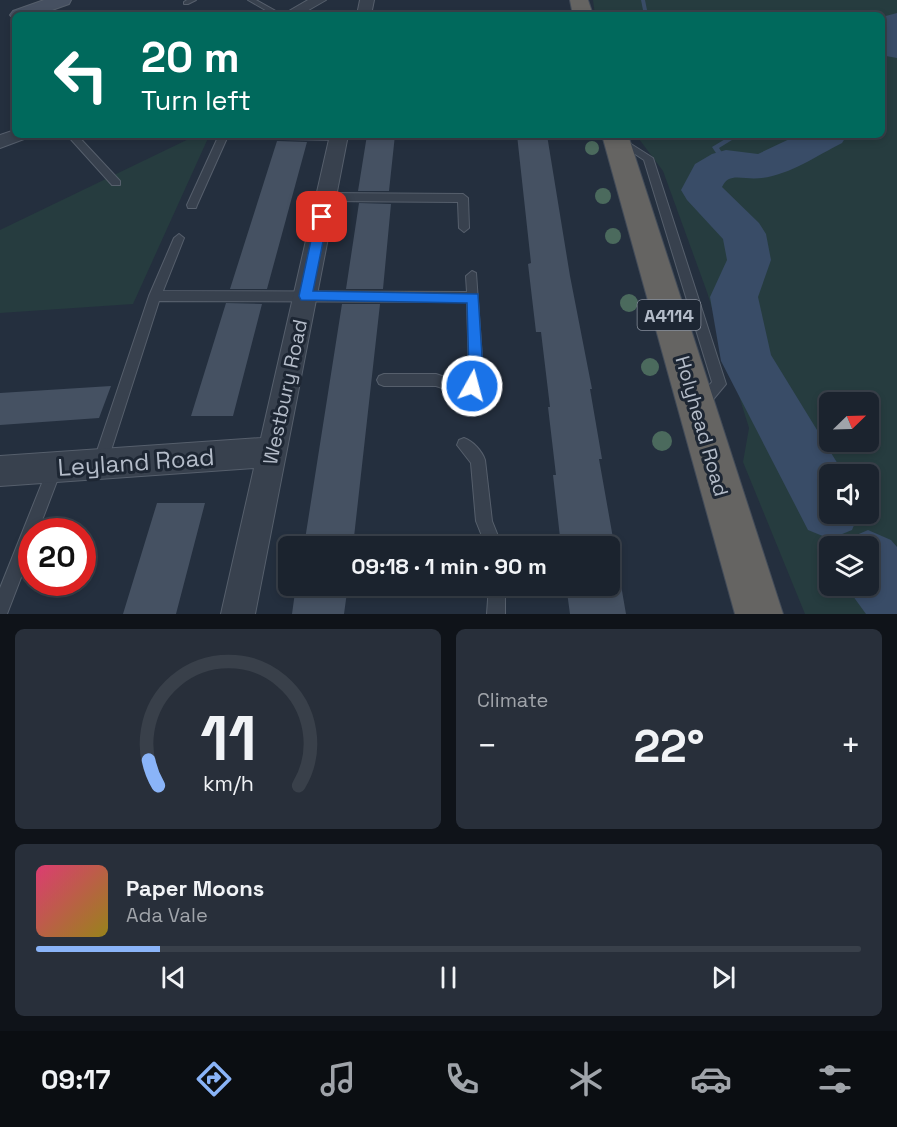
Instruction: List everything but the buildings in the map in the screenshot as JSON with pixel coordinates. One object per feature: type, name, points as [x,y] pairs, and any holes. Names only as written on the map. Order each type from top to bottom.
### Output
[{"type":"highway","name":"Holyhead Road","points":[[617,138],[759,614]]},
{"type":"main road","points":[[0,13],[38,0]]},
{"type":"main road","points":[[28,12],[62,0]]},
{"type":"street","points":[[295,12],[319,0]]},
{"type":"street","name":"Westbury Road","points":[[238,614],[339,138]]},
{"type":"street","name":"Leyland Road","points":[[0,471],[273,452]]},
{"type":"lane","points":[[251,0],[273,12]]},
{"type":"lane","points":[[75,138],[116,183]]},
{"type":"lane","points":[[192,205],[223,138]]},
{"type":"lane","points":[[326,197],[463,198],[464,228]]},
{"type":"lane","points":[[99,464],[154,296],[179,238]]},
{"type":"lane","points":[[384,380],[436,380],[460,388],[472,386],[476,372],[472,276]]},
{"type":"lane","points":[[154,296],[473,297]]},
{"type":"lane","points":[[464,445],[478,460],[484,521],[490,536]]},
{"type":"lane","points":[[0,610],[56,467]]},
{"type":"lane","points":[[496,614],[497,596]]},
{"type":"green space","points":[[593,0],[897,0],[897,614],[805,614],[743,462],[749,428],[707,292],[663,171],[638,138],[885,138],[885,12],[595,12]]},
{"type":"green space","points":[[191,138],[208,138],[133,304],[0,313],[0,230]]},
{"type":"waterway","points":[[643,0],[645,12]]},
{"type":"waterway","points":[[897,22],[892,23],[886,32],[897,49]]},
{"type":"waterway","points":[[726,163],[715,147],[732,138]]},
{"type":"waterway","points":[[819,489],[747,361],[734,297],[749,260],[744,234],[701,190],[709,173],[726,163],[762,167],[823,138]]},
{"type":"waterway","points":[[879,577],[897,599]]},
{"type":"route","points":[[322,217],[305,296],[473,297],[476,372],[472,386]]}]
